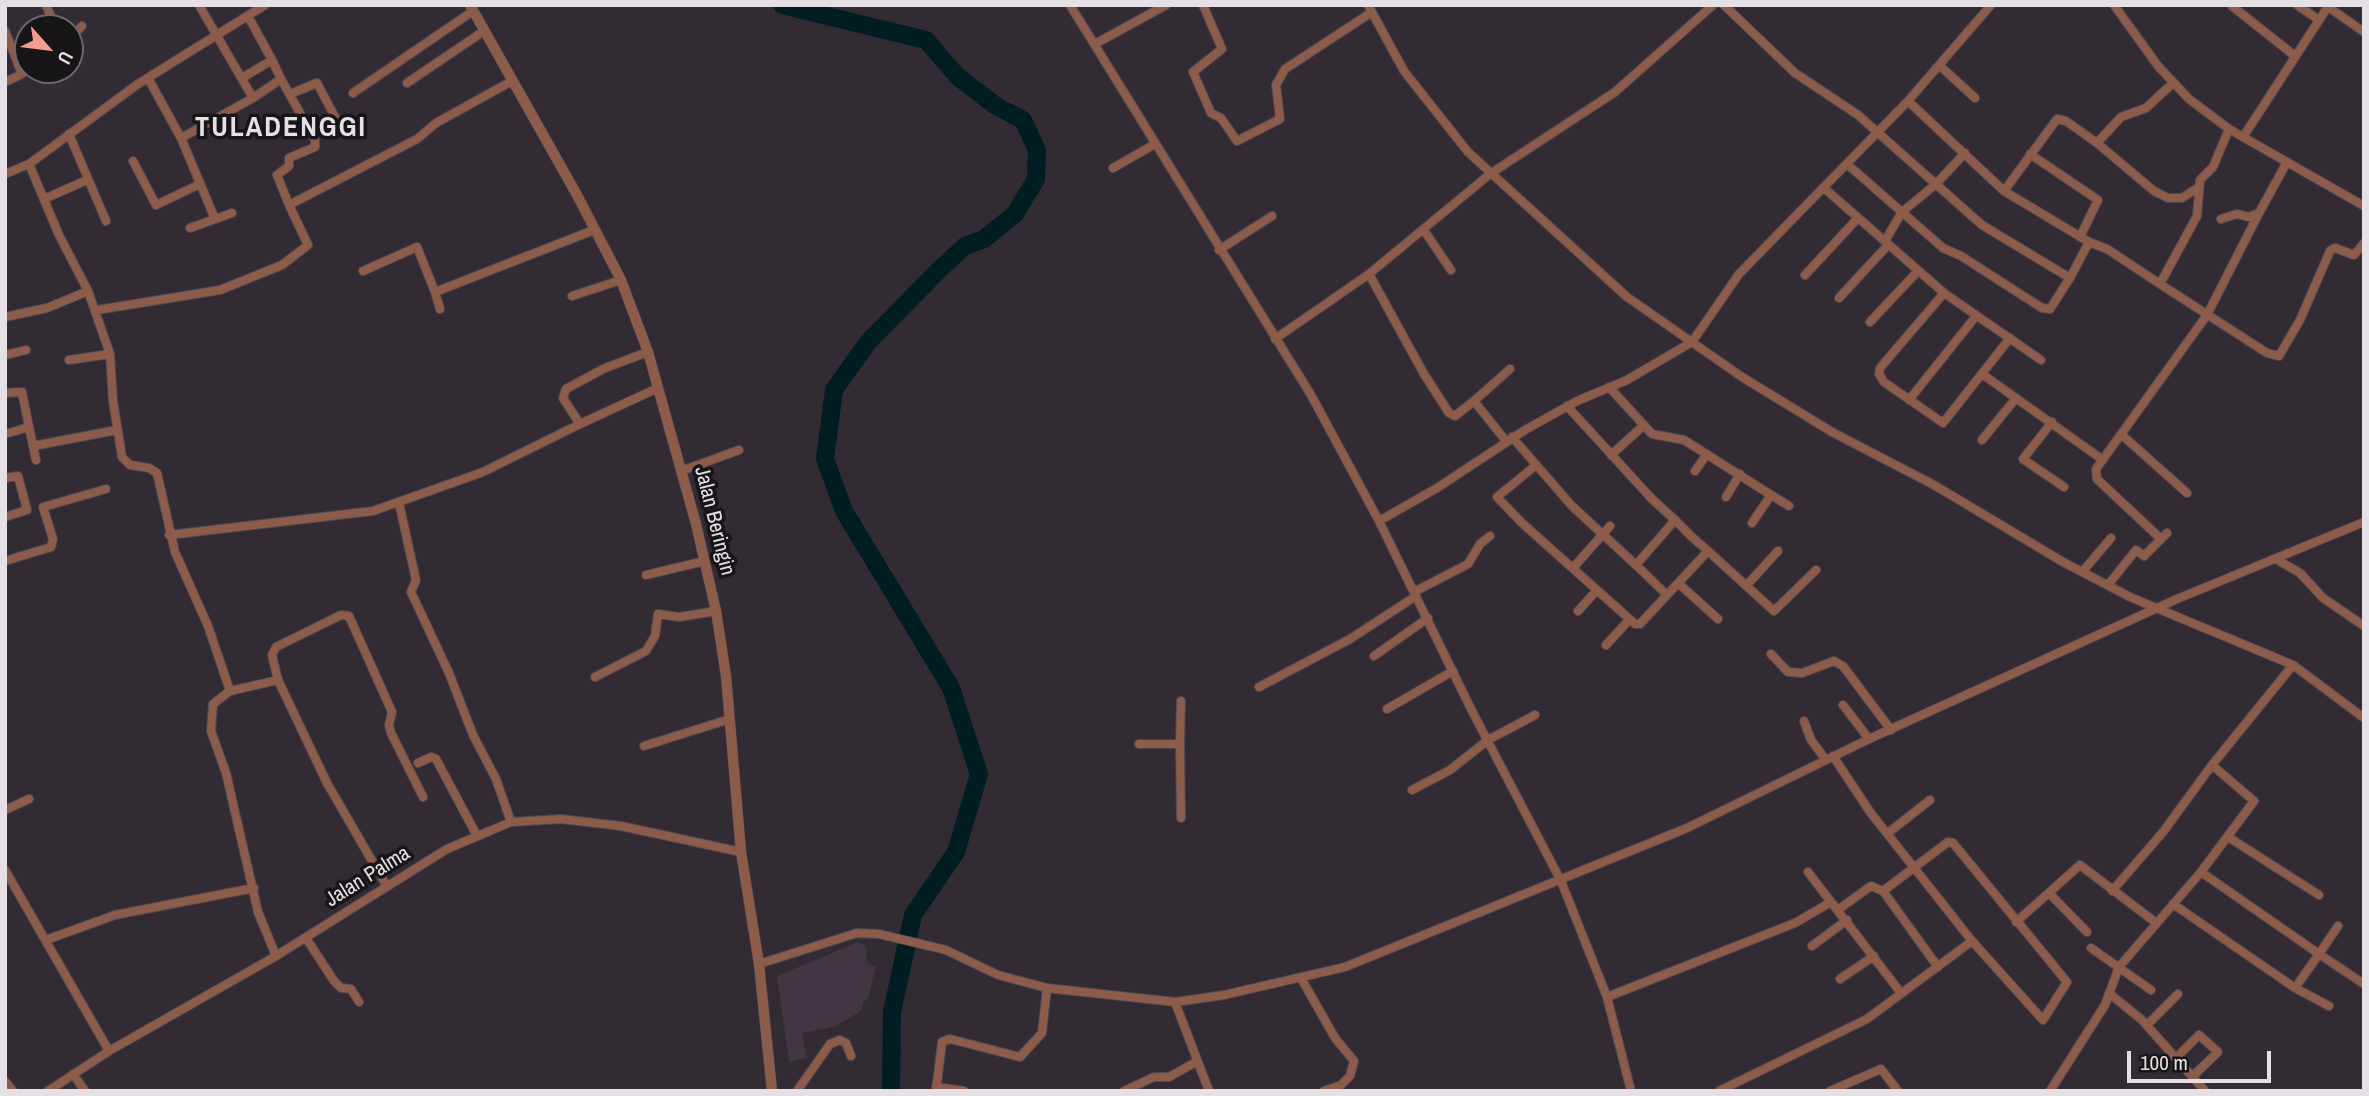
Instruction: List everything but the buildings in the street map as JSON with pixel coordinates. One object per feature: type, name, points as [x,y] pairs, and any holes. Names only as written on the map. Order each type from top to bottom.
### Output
[{"type":"street","points":[[199,5],[253,98]]},
{"type":"street","points":[[5,174],[29,164],[148,78],[265,5]]},
{"type":"street","points":[[1070,5],[1311,395],[1379,521],[1562,881],[1607,997],[1631,1091]]},
{"type":"street","points":[[1095,44],[1166,5]]},
{"type":"street","points":[[1203,5],[1222,49],[1193,72],[1211,113],[1221,118],[1237,141],[1280,119],[1276,85],[1285,69],[1370,9],[1404,71],[1468,152],[1558,232],[1614,288],[1742,377],[1832,432],[1934,485],[2083,572],[2156,609],[2293,666],[2364,718]]},
{"type":"street","points":[[1275,339],[1369,274],[1490,174],[1615,92],[1713,5]]},
{"type":"street","points":[[1724,5],[1795,73],[1838,99],[1982,225],[2070,278]]},
{"type":"street","points":[[1908,101],[1992,5]]},
{"type":"street","points":[[1379,521],[1514,443],[1567,407],[1692,342],[1740,274],[1997,5]]},
{"type":"street","points":[[2114,5],[2135,37],[2173,83],[2229,129],[2364,206]]},
{"type":"street","points":[[2297,5],[2319,20]]},
{"type":"street","points":[[2232,6],[2295,56]]},
{"type":"street","points":[[2243,137],[2328,6],[2364,32]]},
{"type":"street","points":[[353,93],[471,8]]},
{"type":"street","name":"Jalan Beringin","points":[[471,8],[621,280],[648,352],[716,611],[730,719],[741,852],[759,964],[772,1091]]},
{"type":"street","points":[[97,310],[220,290],[282,265],[308,245],[277,175],[289,166],[289,158],[315,147],[316,143],[248,16]]},
{"type":"street","points":[[5,31],[14,49]]},
{"type":"street","points":[[407,83],[484,31]]},
{"type":"street","points":[[242,78],[272,60]]},
{"type":"street","points":[[1939,65],[1975,98]]},
{"type":"street","points":[[148,78],[181,138],[215,219]]},
{"type":"street","points":[[181,138],[253,98],[281,79]]},
{"type":"street","points":[[289,205],[417,139],[436,123],[512,81]]},
{"type":"street","points":[[290,94],[317,83],[335,117]]},
{"type":"street","points":[[2097,143],[2121,117],[2146,108],[2173,83]]},
{"type":"street","points":[[1908,101],[2004,191],[2080,237],[2107,249],[2266,353],[2279,356],[2300,320],[2330,251],[2336,248],[2354,255],[2364,243]]},
{"type":"street","points":[[2004,191],[2057,119],[2066,121],[2097,143],[2154,191],[2168,198],[2182,198],[2199,187],[2213,167],[2229,129]]},
{"type":"street","points":[[69,135],[106,221]]},
{"type":"street","points":[[1113,168],[1155,144]]},
{"type":"street","points":[[1840,295],[1886,243],[1904,214],[1965,153]]},
{"type":"street","points":[[2030,154],[2098,200],[2080,237]]},
{"type":"street","points":[[133,161],[156,205],[200,184]]},
{"type":"street","points":[[2108,584],[2136,550],[2144,556],[2164,536],[2097,479],[2096,469],[2207,315],[2287,162]]},
{"type":"street","points":[[29,164],[97,310],[110,354],[117,430],[125,463],[157,473],[169,535],[201,609],[230,691]]},
{"type":"street","points":[[1847,164],[1943,248],[1961,256],[2047,310],[2070,278],[2089,242]]},
{"type":"street","points":[[44,199],[87,180]]},
{"type":"street","points":[[2160,284],[2197,216],[2199,187]]},
{"type":"street","points":[[1824,188],[1944,293],[2041,360]]},
{"type":"street","points":[[190,228],[232,213]]},
{"type":"street","points":[[2221,219],[2237,214],[2249,218],[2259,213]]},
{"type":"street","points":[[1219,250],[1272,216]]},
{"type":"street","points":[[1805,273],[1858,218]]},
{"type":"street","points":[[1423,229],[1451,270]]},
{"type":"street","points":[[435,292],[594,230]]},
{"type":"street","points":[[363,271],[417,247],[440,309]]},
{"type":"street","points":[[1870,320],[1918,271]]},
{"type":"street","points":[[1369,274],[1424,374],[1449,413],[1455,416],[1510,369]]},
{"type":"street","points":[[572,296],[621,280]]},
{"type":"street","points":[[5,317],[47,308],[88,291]]},
{"type":"street","points":[[1944,293],[1880,368],[1880,377],[1884,382],[1909,400],[1943,423],[2010,338]]},
{"type":"street","points":[[1909,400],[1976,316]]},
{"type":"street","points":[[5,355],[26,350]]},
{"type":"street","points":[[580,424],[563,398],[566,389],[606,368],[648,352]]},
{"type":"street","points":[[69,360],[110,354]]},
{"type":"street","points":[[1982,374],[2103,460]]},
{"type":"street","points":[[1609,387],[1643,426],[1656,436],[1676,437],[1789,506]]},
{"type":"street","points":[[169,535],[373,511],[483,472],[658,388]]},
{"type":"street","points":[[5,393],[22,391],[36,460]]},
{"type":"street","points":[[1982,440],[2016,398]]},
{"type":"street","points":[[1475,401],[1602,535],[1667,595]]},
{"type":"street","points":[[1567,407],[1675,520],[1774,611],[1815,569]]},
{"type":"street","points":[[2052,422],[2023,459],[2064,487]]},
{"type":"street","points":[[5,434],[29,426]]},
{"type":"street","points":[[1611,455],[1643,426]]},
{"type":"street","points":[[33,446],[117,430]]},
{"type":"street","points":[[2122,435],[2188,493]]},
{"type":"street","points":[[681,471],[739,450]]},
{"type":"street","points":[[1695,471],[1707,454]]},
{"type":"street","points":[[1535,466],[1497,497],[1629,620],[1640,624],[1708,551]]},
{"type":"street","points":[[1726,497],[1740,474]]},
{"type":"street","points":[[5,478],[18,476],[27,510]]},
{"type":"street","points":[[5,517],[106,489]]},
{"type":"street","points":[[1752,523],[1772,495]]},
{"type":"street","points":[[399,503],[416,580],[411,592],[449,673],[473,735],[496,779],[510,822]]},
{"type":"street","points":[[5,561],[51,547],[52,539],[43,507]]},
{"type":"street","points":[[1636,565],[1675,520]]},
{"type":"street","points":[[759,964],[857,933],[879,934],[946,950],[998,975],[1047,988],[1175,1002],[1345,967],[1400,947],[1687,828],[1869,739],[2181,597],[2364,522]]},
{"type":"street","points":[[1573,569],[1610,526]]},
{"type":"street","points":[[1259,687],[1350,639],[1415,594],[1468,564],[1480,544],[1490,536]]},
{"type":"street","points":[[2083,572],[2111,538]]},
{"type":"street","points":[[1746,586],[1778,551]]},
{"type":"street","points":[[2276,559],[2300,573],[2323,598],[2364,626]]},
{"type":"street","points":[[646,575],[705,561]]},
{"type":"street","points":[[1678,583],[1718,619]]},
{"type":"street","points":[[1578,611],[1597,590]]},
{"type":"street","points":[[2181,597],[2178,611],[2186,622]]},
{"type":"street","points":[[595,677],[646,651],[654,636],[658,614],[679,617],[716,611]]},
{"type":"street","points":[[386,885],[327,783],[278,680],[272,655],[276,647],[341,615],[349,616],[392,712],[389,725],[391,733],[423,797]]},
{"type":"street","points":[[1374,656],[1427,618]]},
{"type":"street","points":[[1606,645],[1629,620]]},
{"type":"street","points":[[1771,654],[1788,672],[1801,673],[1834,661],[1843,666],[1891,730]]},
{"type":"street","points":[[2112,891],[2163,832],[2212,765],[2293,666]]},
{"type":"street","points":[[1387,709],[1453,671]]},
{"type":"street","points":[[276,956],[258,912],[226,773],[211,731],[213,705],[230,691],[278,680]]},
{"type":"street","points":[[1181,701],[1181,818]]},
{"type":"street","points":[[1843,705],[1869,739]]},
{"type":"street","points":[[1412,790],[1450,770],[1488,740],[1535,715]]},
{"type":"street","points":[[644,746],[730,719]]},
{"type":"street","points":[[1804,721],[1811,740],[1830,758],[1914,867],[1972,941],[2043,1020],[2067,982],[1953,843],[1948,842],[1914,867],[1883,891]]},
{"type":"street","points":[[1139,744],[1180,744]]},
{"type":"street","points":[[418,763],[431,757],[436,759],[476,834]]},
{"type":"street","points":[[2050,1091],[2110,994],[2112,979],[2119,967],[2155,922],[2201,872],[2254,802],[2212,765]]},
{"type":"street","points":[[5,810],[29,800]]},
{"type":"street","points":[[1888,833],[1930,800]]},
{"type":"street","name":"Jalan Palma","points":[[48,1091],[109,1051],[306,938],[386,885],[476,834],[510,822],[561,819],[621,826],[741,852]]},
{"type":"street","points":[[2228,837],[2319,895]]},
{"type":"street","points":[[2016,922],[2080,865],[2155,922]]},
{"type":"street","points":[[5,871],[109,1051]]},
{"type":"street","points":[[1808,872],[1901,993]]},
{"type":"street","points":[[2201,872],[2364,984]]},
{"type":"street","points":[[1839,909],[1871,887],[1883,891],[1938,967]]},
{"type":"street","points":[[46,940],[115,915],[254,888]]},
{"type":"street","points":[[2049,893],[2087,932]]},
{"type":"street","points":[[1607,997],[1795,923],[1831,902]]},
{"type":"street","points":[[2173,904],[2295,988],[2329,1006]]},
{"type":"street","points":[[1812,946],[1847,920]]},
{"type":"street","points":[[2295,988],[2339,926]]},
{"type":"street","points":[[306,938],[334,981],[341,988],[351,989],[359,1002]]},
{"type":"street","points":[[1719,1091],[1867,1018],[1972,941]]},
{"type":"street","points":[[2091,948],[2151,990]]},
{"type":"street","points":[[1840,979],[1874,956]]},
{"type":"street","points":[[1300,978],[1335,1038],[1354,1061],[1350,1076],[1341,1085],[1324,1091]]},
{"type":"street","points":[[964,1091],[936,1089],[942,1042],[950,1039],[1020,1057],[1042,1032],[1047,988]]},
{"type":"street","points":[[2110,994],[2147,1026],[2205,1091]]},
{"type":"street","points":[[2147,1026],[2178,994]]},
{"type":"street","points":[[1175,1002],[1209,1091]]},
{"type":"street","points":[[2177,1058],[2199,1035],[2218,1052],[2193,1076]]},
{"type":"street","points":[[797,1091],[830,1044],[840,1040],[846,1043],[851,1056]]},
{"type":"street","points":[[1124,1091],[1154,1077],[1169,1077],[1196,1062]]},
{"type":"street","points":[[1830,1091],[1841,1089],[1881,1069],[1898,1091]]},
{"type":"street","points":[[73,1073],[85,1091]]},
{"type":"street","points":[[5,1081],[13,1091]]},
{"type":"street","points":[[1740,1081],[1744,1091]]},
{"type":"shaded area","points":[[858,942],[866,946],[867,963],[876,966],[868,999],[863,1002],[862,1010],[837,1026],[802,1033],[807,1058],[789,1062],[777,976]]},
{"type":"waterway","points":[[782,5],[926,40],[957,76],[996,106],[1023,120],[1037,150],[1036,179],[1015,214],[984,239],[965,246],[939,270],[868,342],[834,390],[825,459],[844,511],[951,688],[979,774],[956,852],[913,915],[892,1012],[891,1091]]},
{"type":"district","name":"TULADENGGI","points":[[281,128]]}]
